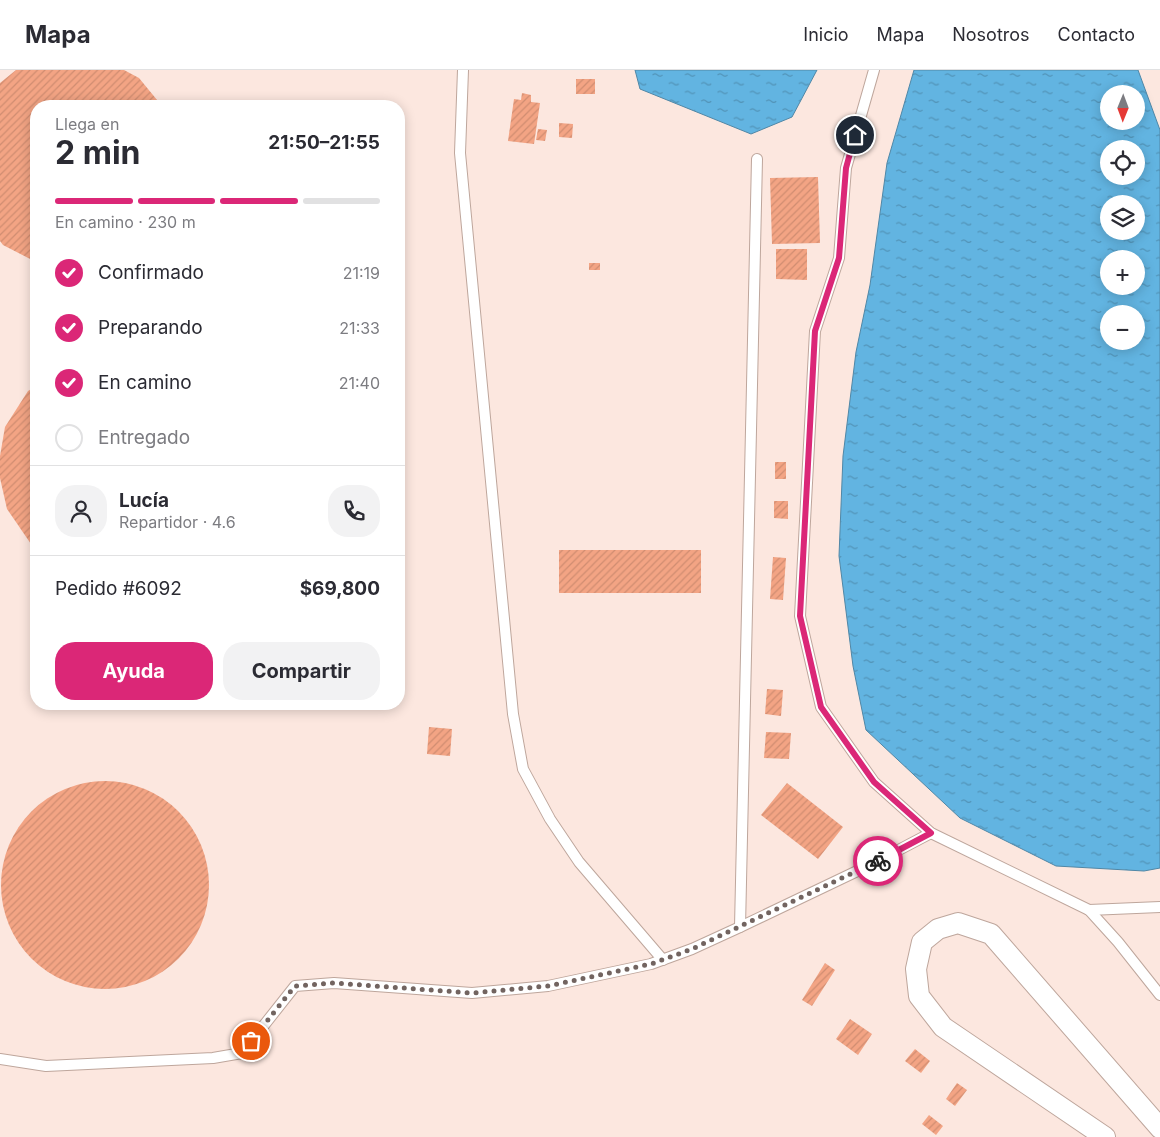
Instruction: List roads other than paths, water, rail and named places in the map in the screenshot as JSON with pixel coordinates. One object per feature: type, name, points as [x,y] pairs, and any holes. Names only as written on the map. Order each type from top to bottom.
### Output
[{"type":"street","points":[[1105,1137],[943,1027],[919,996],[916,969],[922,942],[938,929],[958,923],[991,934],[1160,1128]]},
{"type":"lane","points":[[463,70],[460,153],[513,714],[523,769],[550,819],[579,862],[662,960]]},
{"type":"lane","points":[[874,70],[846,168],[839,258],[815,331],[800,616],[821,707],[874,782],[931,833],[1089,910],[1118,942],[1160,996]]},
{"type":"lane","points":[[740,927],[757,159]]},
{"type":"lane","points":[[0,1059],[46,1066],[213,1058],[242,1052],[295,986],[334,983],[472,993],[548,986],[651,964],[692,949],[740,927],[872,864],[931,833]]},
{"type":"lane","points":[[1089,910],[1160,907]]},
{"type":"water","points":[[635,70],[817,70],[792,117],[751,134],[640,89]]},
{"type":"water","points":[[914,70],[1138,70],[1144,85],[1100,85],[1100,130],[1145,130],[1145,89],[1160,130],[1160,868],[1144,871],[1056,866],[960,818],[866,730],[853,666],[839,556],[843,456],[856,352],[870,285],[887,163]]}]
